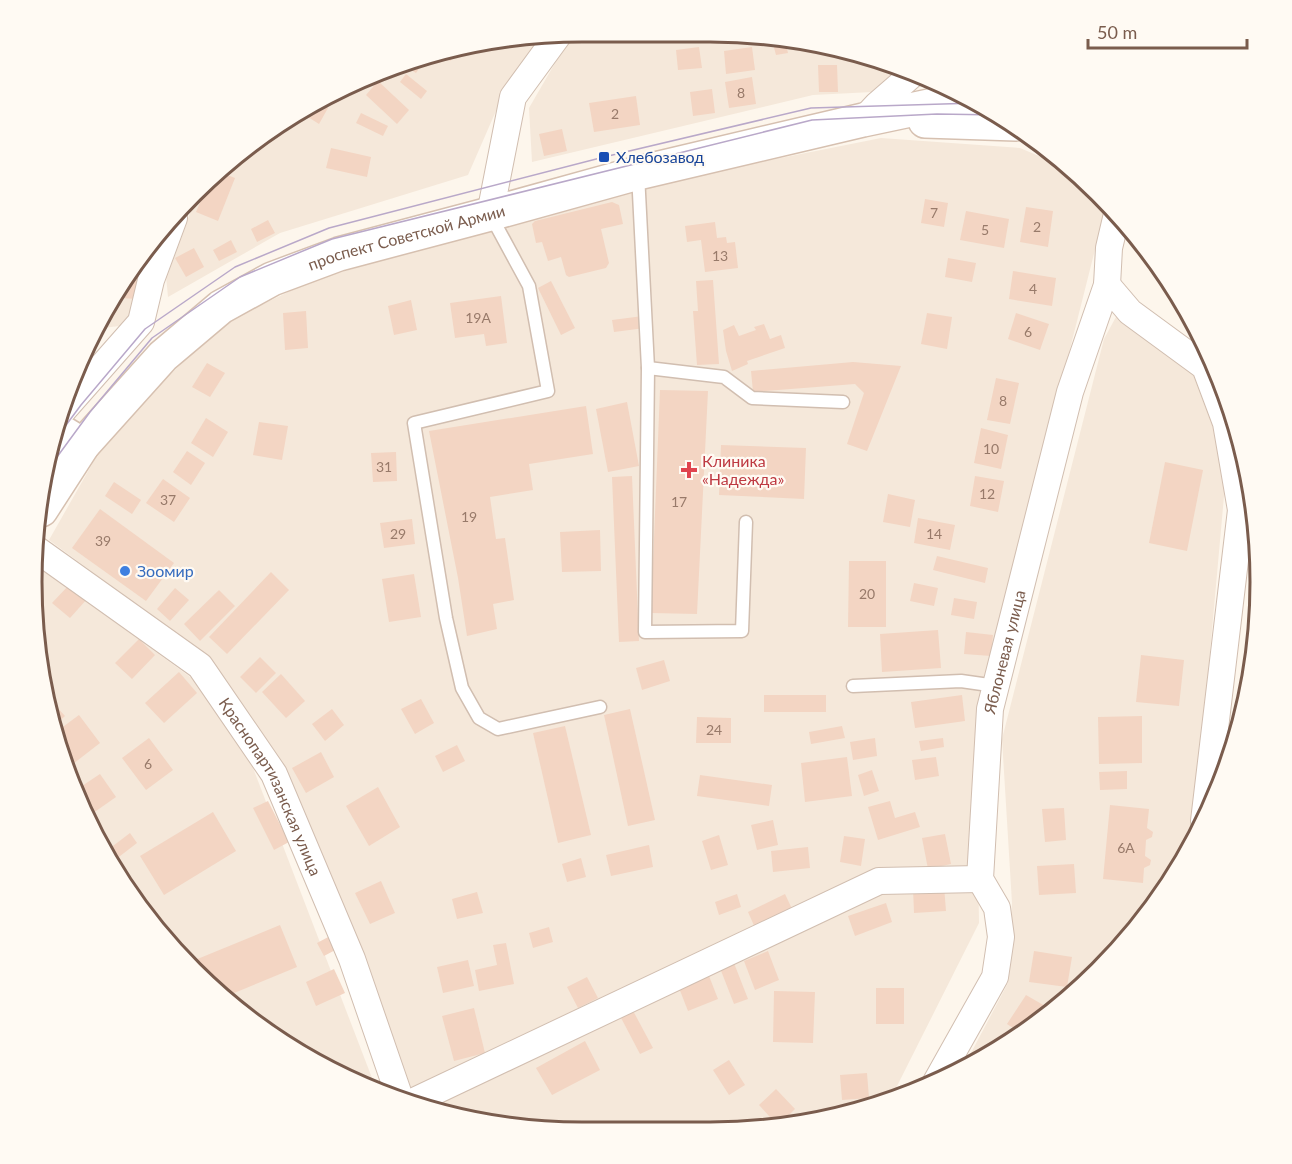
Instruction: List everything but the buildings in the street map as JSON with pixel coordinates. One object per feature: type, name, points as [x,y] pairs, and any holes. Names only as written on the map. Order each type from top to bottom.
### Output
[{"type":"main road","name":"проспект Советской Армии","points":[[49,498],[83,445],[164,356],[221,307],[272,279],[339,254],[638,172],[954,101]]},
{"type":"main road","name":"проспект Советской Армии","points":[[863,120],[993,122]]},
{"type":"main road","points":[[63,433],[83,445]]},
{"type":"street","points":[[490,214],[513,97],[553,43]]},
{"type":"street","points":[[863,120],[907,79]]},
{"type":"street","name":"Яблоневая улица","points":[[980,879],[990,709],[1070,392],[1107,285],[1109,248],[1115,224]]},
{"type":"street","points":[[75,397],[141,322],[151,280],[167,237]]},
{"type":"street","points":[[1107,285],[1130,312],[1205,367],[1225,420]]},
{"type":"street","points":[[1207,792],[1241,510],[1226,424]]},
{"type":"street","name":"Краснопартизанская улица","points":[[43,554],[200,666],[274,774],[352,959],[397,1089]]},
{"type":"street","points":[[422,1097],[879,881],[980,879],[997,908],[1001,937],[995,977],[944,1068]]},
{"type":"lane","points":[[638,172],[648,368],[645,632],[742,631],[746,522]]},
{"type":"lane","points":[[490,214],[529,286],[548,391],[414,423],[446,618],[462,688],[479,718],[498,729],[600,707]]},
{"type":"lane","points":[[648,368],[724,377],[752,398],[843,402]]},
{"type":"lane","points":[[853,686],[961,681],[996,686]]},
{"type":"shaded area","points":[[567,42],[745,43],[815,52],[850,60],[894,75],[872,92],[813,95],[532,162],[529,108]]},
{"type":"shaded area","points":[[540,44],[506,88],[468,175],[280,233],[168,297],[166,276],[192,209],[253,154],[312,114],[375,83],[442,60],[477,52]]},
{"type":"shaded area","points":[[881,138],[1020,148],[1044,158],[1104,213],[976,722],[979,923],[896,1089],[850,1104],[815,1112],[745,1121],[547,1121],[477,1112],[442,1104],[400,1090],[278,761],[209,658],[49,540],[112,429],[226,322],[309,282],[601,194]]},
{"type":"shaded area","points":[[147,262],[143,292],[128,325],[106,328]]},
{"type":"shaded area","points":[[1117,315],[1199,378],[1226,474],[1195,819],[1159,882],[1116,938],[1092,964],[1039,1010],[970,1055],[1008,983],[1012,903],[1002,739],[1104,339]]},
{"type":"shaded area","points":[[42,569],[193,679],[250,760],[373,1080],[312,1050],[282,1031],[226,988],[176,938],[133,882],[114,852],[83,789],[60,722],[47,652],[43,617]]},
{"type":"tram line","points":[[65,426],[145,329],[235,267],[329,228],[604,157],[811,108],[960,103]]},
{"type":"tram line","points":[[56,458],[90,412],[152,338],[240,277],[332,239],[812,120],[937,114],[981,115]]},
{"type":"place","name":"Хлебозавод","points":[[604,157]]},
{"type":"place","name":"Клиника «Надежда»","points":[[689,470]]},
{"type":"place","name":"Зоомир","points":[[125,571]]}]
